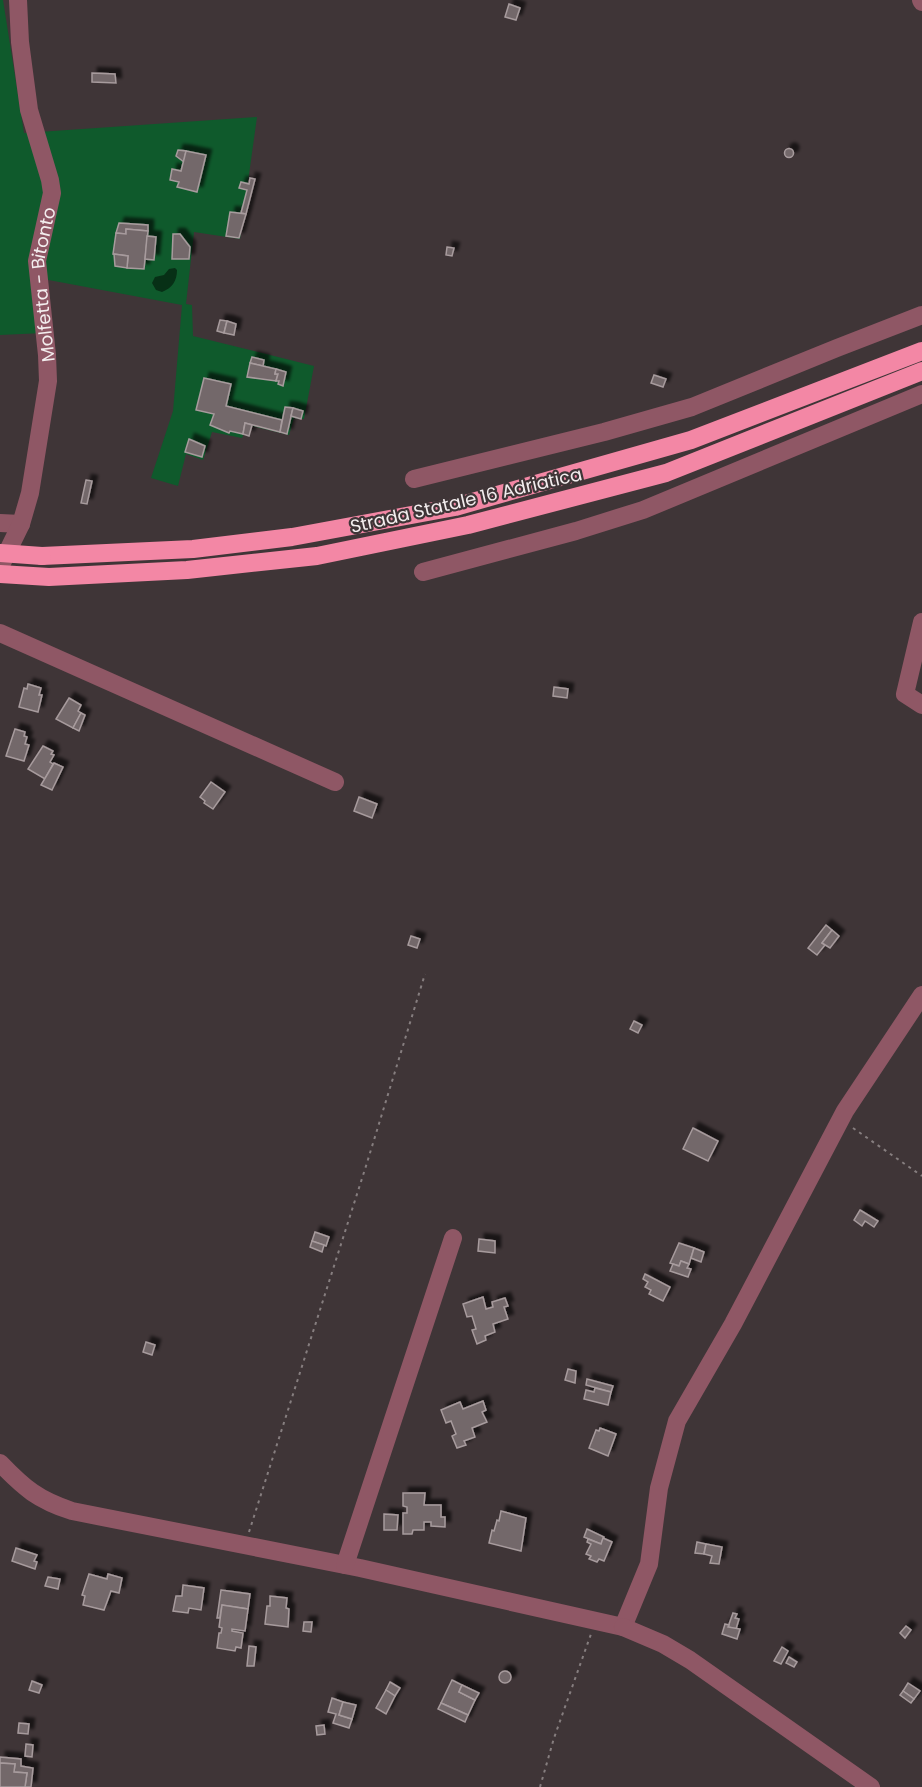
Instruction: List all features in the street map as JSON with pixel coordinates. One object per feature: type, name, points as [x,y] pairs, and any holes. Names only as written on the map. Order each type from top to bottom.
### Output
[{"type":"highway","name":"Strada Statale 16 Adriatica","points":[[0,553],[42,556],[193,549],[281,538],[455,507],[691,440],[922,351]]},
{"type":"highway","name":"Strada Statale 16 Adriatica","points":[[0,574],[50,577],[187,570],[317,556],[468,525],[666,473],[922,371]]},
{"type":"street","name":"Molfetta - Bitonto","points":[[0,567],[21,524],[30,493],[48,381],[37,261],[52,193],[29,110],[20,42],[18,0]]},
{"type":"street","points":[[414,479],[604,432],[692,407],[922,315]]},
{"type":"street","points":[[423,572],[566,534],[643,510],[922,394]]},
{"type":"street","points":[[0,523],[21,524]]},
{"type":"street","points":[[922,622],[905,694],[922,705]]},
{"type":"street","points":[[0,633],[335,782]]},
{"type":"street","points":[[624,1627],[649,1564],[659,1488],[677,1421],[734,1324],[840,1120],[922,995]]},
{"type":"street","points":[[345,1565],[453,1238]]},
{"type":"street","points":[[0,1463],[19,1483],[49,1503],[72,1511],[345,1565],[624,1627],[663,1644],[690,1660],[871,1787]]},
{"type":"path","points":[[244,1546],[425,974]]},
{"type":"path","points":[[840,1120],[922,1176]]},
{"type":"path","points":[[540,1787],[554,1738],[591,1636],[589,1620]]},
{"type":"shaded area","points":[[0,0],[3,0],[24,133],[257,117],[240,239],[194,232],[186,304],[192,305],[193,336],[314,366],[304,419],[294,418],[289,435],[248,425],[242,438],[212,432],[203,460],[186,454],[178,486],[151,478],[173,411],[182,305],[38,278],[44,333],[0,335]]},
{"type":"shaded area","points":[[175,268],[176,278],[171,286],[162,292],[156,290],[152,283],[155,277],[164,275],[169,269]]},
{"type":"building","points":[[509,4],[520,8],[516,20],[505,17]]},
{"type":"building","points":[[92,73],[115,74],[116,83],[92,82]]},
{"type":"building","points":[[789,149],[793,153],[789,157],[785,153]]},
{"type":"building","points":[[178,150],[186,151],[184,162],[176,156]]},
{"type":"building","points":[[186,151],[206,155],[197,192],[177,187],[179,182],[170,180],[172,169],[181,171]]},
{"type":"building","points":[[250,178],[255,179],[246,214],[241,213],[247,190],[239,188],[241,182],[249,184]]},
{"type":"building","points":[[230,212],[246,214],[239,238],[226,236]]},
{"type":"building","points":[[119,223],[148,225],[148,231],[126,229],[126,234],[116,233]]},
{"type":"building","points":[[126,229],[148,231],[144,269],[127,268],[128,256],[113,254],[116,233],[126,234]]},
{"type":"building","points":[[173,234],[180,234],[190,247],[189,259],[172,259]]},
{"type":"building","points":[[147,236],[156,237],[154,260],[145,259]]},
{"type":"building","points":[[447,247],[454,248],[452,256],[446,255]]},
{"type":"building","points":[[114,254],[128,256],[127,268],[115,266]]},
{"type":"building","points":[[220,320],[227,321],[224,333],[217,331]]},
{"type":"building","points":[[227,321],[236,324],[234,335],[224,333]]},
{"type":"building","points":[[252,357],[264,360],[263,366],[250,363]]},
{"type":"building","points":[[250,363],[276,369],[275,374],[278,374],[276,381],[247,377]]},
{"type":"building","points":[[276,369],[286,372],[283,386],[276,381],[278,374],[275,374]]},
{"type":"building","points":[[654,375],[666,379],[663,387],[651,383]]},
{"type":"building","points":[[204,378],[231,384],[226,406],[282,420],[280,432],[245,423],[243,434],[230,431],[229,433],[210,425],[214,414],[196,410]]},
{"type":"building","points":[[285,407],[293,408],[287,434],[280,432]]},
{"type":"building","points":[[293,408],[303,411],[301,419],[291,416]]},
{"type":"building","points":[[245,423],[252,425],[249,436],[243,434]]},
{"type":"building","points":[[189,439],[205,446],[202,457],[185,452]]},
{"type":"building","points":[[86,480],[92,481],[87,504],[81,503]]},
{"type":"building","points":[[28,684],[41,688],[39,695],[42,695],[38,712],[19,707],[24,688],[27,689]]},
{"type":"building","points":[[554,687],[568,689],[567,698],[553,696]]},
{"type":"building","points":[[69,698],[81,705],[78,711],[81,713],[73,728],[56,719]]},
{"type":"building","points":[[81,713],[85,715],[79,731],[73,728]]},
{"type":"building","points":[[15,729],[25,732],[24,736],[27,737],[25,744],[29,745],[24,761],[6,756]]},
{"type":"building","points":[[43,746],[53,751],[51,754],[54,755],[50,762],[53,764],[45,779],[28,769]]},
{"type":"building","points":[[54,763],[63,767],[52,790],[41,785]]},
{"type":"building","points":[[211,782],[225,792],[213,809],[200,797]]},
{"type":"building","points":[[359,797],[377,804],[372,818],[354,811]]},
{"type":"building","points":[[826,925],[832,930],[822,943],[825,945],[817,955],[808,948]]},
{"type":"building","points":[[832,930],[839,936],[830,948],[822,943]]},
{"type":"building","points":[[411,936],[420,939],[417,948],[408,945]]},
{"type":"building","points":[[634,1021],[642,1025],[638,1033],[630,1029]]},
{"type":"building","points":[[693,1128],[718,1141],[708,1161],[683,1149]]},
{"type":"building","points":[[860,1210],[878,1221],[874,1227],[865,1221],[862,1226],[854,1220]]},
{"type":"building","points":[[315,1232],[329,1237],[326,1246],[312,1241]]},
{"type":"building","points":[[479,1239],[495,1241],[495,1253],[478,1251]]},
{"type":"building","points":[[312,1241],[324,1245],[322,1252],[310,1247]]},
{"type":"building","points":[[679,1243],[694,1248],[689,1264],[681,1261],[679,1266],[670,1263]]},
{"type":"building","points":[[694,1248],[704,1252],[701,1262],[691,1258]]},
{"type":"building","points":[[681,1261],[689,1264],[687,1268],[691,1269],[688,1277],[670,1271],[673,1264],[679,1266]]},
{"type":"building","points":[[645,1274],[670,1287],[663,1301],[649,1294],[651,1290],[645,1287],[648,1282],[643,1279]]},
{"type":"building","points":[[483,1297],[486,1309],[493,1307],[492,1302],[505,1298],[508,1306],[504,1307],[508,1319],[493,1324],[495,1332],[485,1336],[486,1340],[477,1344],[472,1330],[476,1329],[472,1316],[467,1317],[463,1304]]},
{"type":"building","points":[[146,1342],[155,1345],[152,1355],[143,1352]]},
{"type":"building","points":[[568,1369],[576,1371],[575,1383],[565,1380]]},
{"type":"building","points":[[587,1379],[613,1386],[611,1392],[586,1385]]},
{"type":"building","points":[[595,1388],[611,1392],[608,1405],[584,1399],[586,1390],[594,1392]]},
{"type":"building","points":[[483,1401],[486,1410],[482,1412],[487,1422],[472,1428],[475,1437],[464,1441],[466,1445],[457,1448],[452,1436],[456,1434],[451,1421],[446,1423],[441,1410],[460,1402],[463,1409]]},
{"type":"building","points":[[600,1428],[616,1434],[608,1456],[589,1448],[596,1430],[599,1431]]},
{"type":"building","points":[[403,1493],[425,1493],[424,1505],[441,1505],[441,1517],[445,1517],[445,1527],[431,1526],[431,1522],[424,1522],[424,1530],[413,1530],[412,1534],[403,1534],[403,1513],[407,1513],[407,1507],[403,1506]]},
{"type":"building","points":[[501,1511],[526,1518],[521,1551],[489,1543]]},
{"type":"building","points":[[384,1514],[398,1515],[397,1530],[384,1530]]},
{"type":"building","points":[[587,1529],[604,1537],[601,1544],[584,1537]]},
{"type":"building","points":[[603,1538],[612,1542],[604,1561],[599,1559],[597,1562],[589,1559],[591,1556],[586,1554],[591,1544],[587,1542],[588,1539],[601,1544]]},
{"type":"building","points":[[697,1542],[706,1544],[704,1554],[695,1553]]},
{"type":"building","points":[[706,1544],[722,1547],[719,1564],[710,1563],[712,1556],[704,1554]]},
{"type":"building","points":[[16,1548],[37,1555],[34,1561],[37,1562],[35,1569],[12,1561]]},
{"type":"building","points":[[89,1574],[107,1579],[108,1574],[122,1578],[119,1593],[111,1591],[104,1610],[83,1605],[85,1596],[82,1595]]},
{"type":"building","points":[[48,1577],[60,1579],[58,1589],[45,1586]]},
{"type":"building","points":[[183,1585],[204,1588],[201,1610],[189,1608],[188,1613],[173,1611],[176,1596],[182,1596]]},
{"type":"building","points":[[221,1590],[250,1594],[248,1609],[222,1605],[220,1618],[217,1618]]},
{"type":"building","points":[[270,1596],[287,1598],[288,1627],[265,1624]]},
{"type":"building","points":[[222,1605],[248,1609],[245,1631],[232,1629],[232,1631],[243,1633],[241,1648],[236,1647],[235,1651],[217,1648],[222,1628],[219,1627]]},
{"type":"building","points":[[733,1613],[737,1614],[735,1618],[739,1619],[736,1629],[728,1627]]},
{"type":"building","points":[[304,1622],[312,1622],[311,1632],[303,1631]]},
{"type":"building","points":[[725,1624],[729,1625],[728,1627],[740,1629],[737,1639],[722,1634]]},
{"type":"building","points":[[906,1626],[911,1630],[905,1638],[900,1633]]},
{"type":"building","points":[[249,1646],[256,1647],[254,1666],[247,1666]]},
{"type":"building","points":[[782,1647],[788,1651],[781,1664],[774,1661]]},
{"type":"building","points":[[789,1657],[797,1662],[794,1667],[786,1663]]},
{"type":"building","points":[[505,1671],[511,1677],[505,1683],[499,1677]]},
{"type":"building","points":[[452,1680],[462,1685],[459,1692],[475,1700],[468,1715],[441,1703]]},
{"type":"building","points":[[32,1681],[42,1685],[39,1693],[29,1690]]},
{"type":"building","points":[[390,1682],[400,1688],[395,1696],[386,1690]]},
{"type":"building","points":[[908,1683],[920,1691],[914,1699],[903,1691]]},
{"type":"building","points":[[462,1685],[479,1693],[475,1700],[459,1692]]},
{"type":"building","points":[[386,1690],[395,1696],[386,1714],[376,1708]]},
{"type":"building","points":[[903,1691],[914,1699],[911,1703],[900,1695]]},
{"type":"building","points":[[332,1698],[343,1702],[339,1715],[352,1719],[349,1728],[333,1723],[336,1714],[328,1712]]},
{"type":"building","points":[[343,1702],[356,1705],[352,1719],[339,1715]]},
{"type":"building","points":[[441,1703],[468,1715],[465,1722],[438,1709]]},
{"type":"building","points":[[19,1723],[29,1724],[28,1734],[18,1733]]},
{"type":"building","points":[[324,1725],[325,1734],[317,1735],[316,1726]]},
{"type":"building","points":[[26,1744],[33,1745],[32,1757],[25,1756]]},
{"type":"building","points":[[0,1757],[21,1759],[21,1766],[33,1768],[31,1787],[25,1787],[27,1773],[14,1772],[15,1764],[0,1763]]},
{"type":"building","points":[[0,1763],[15,1764],[14,1772],[27,1773],[25,1787],[0,1787]]}]
